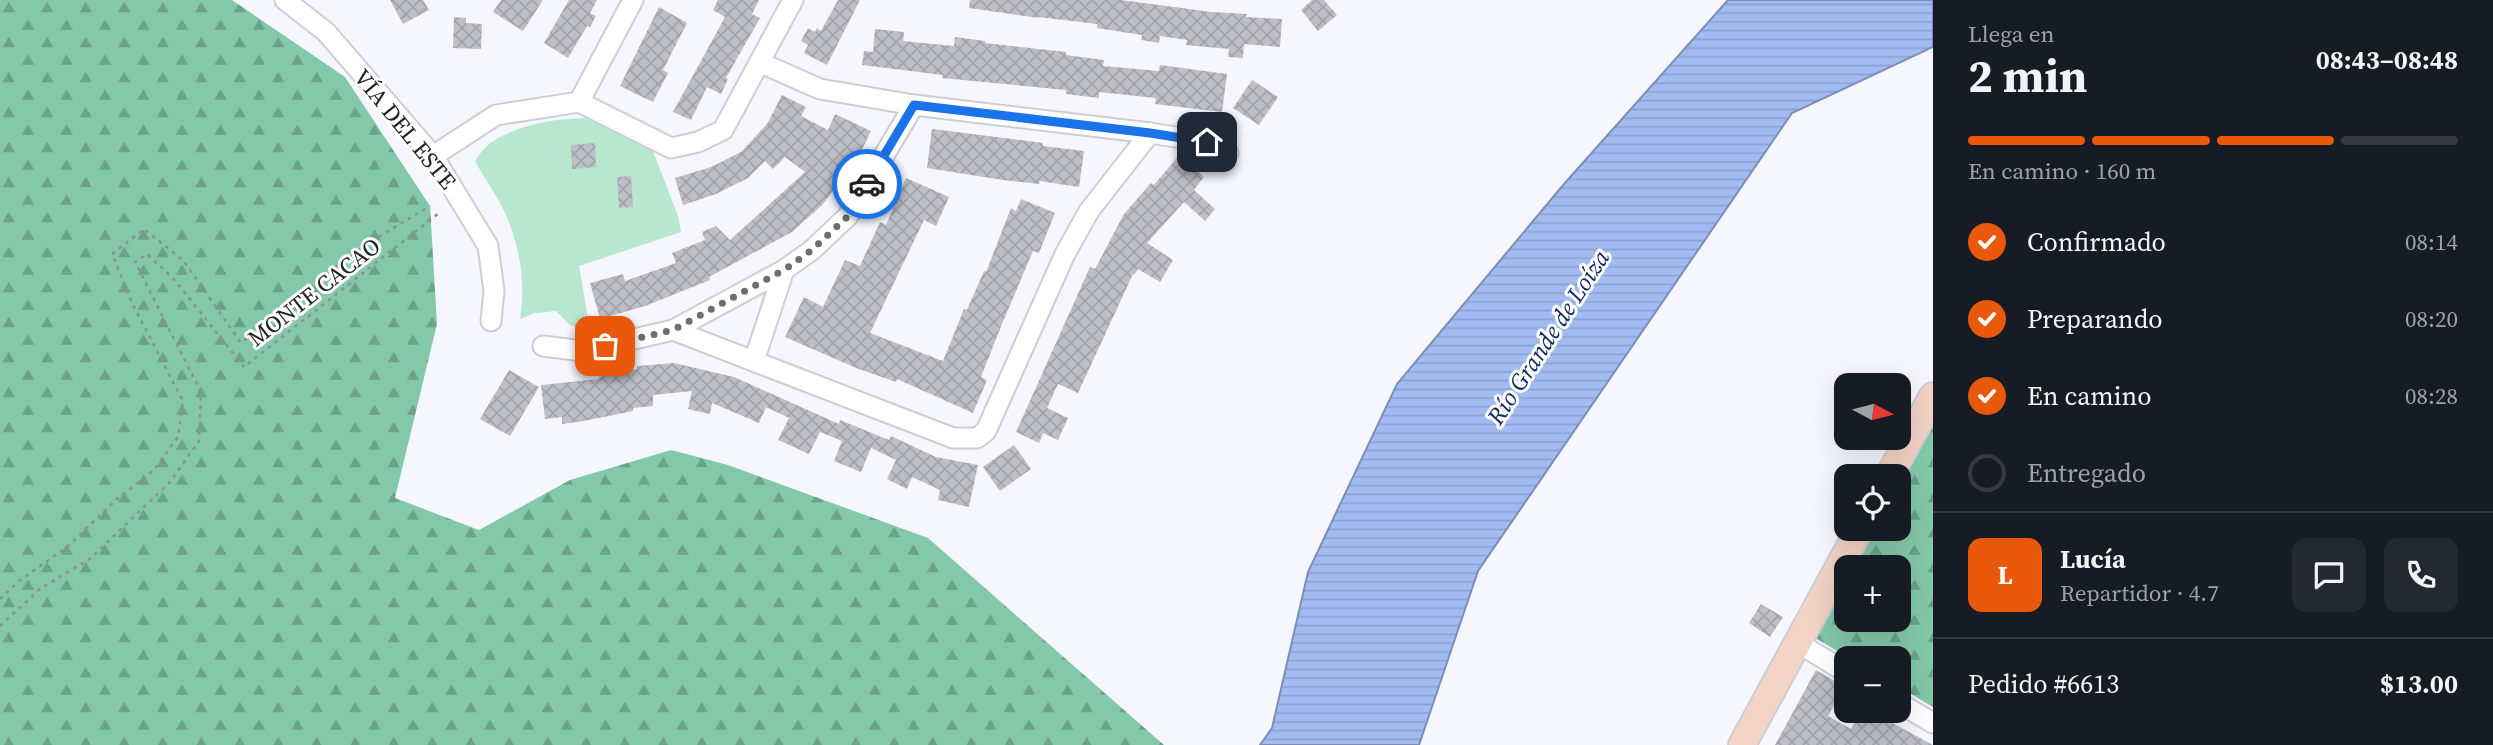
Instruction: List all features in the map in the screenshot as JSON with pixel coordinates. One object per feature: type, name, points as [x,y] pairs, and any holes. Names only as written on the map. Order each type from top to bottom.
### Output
[{"type":"street","name":"VÍA DEL ESTE","points":[[285,0],[326,32],[433,156],[488,246],[494,291],[491,321]]},
{"type":"street","points":[[579,102],[633,0]]},
{"type":"street","points":[[433,156],[496,115],[579,102],[671,148],[698,142],[723,130],[793,0]]},
{"type":"street","points":[[761,63],[820,89],[914,105],[1150,133],[1207,142],[1228,153]]},
{"type":"street","points":[[542,346],[583,352],[673,330],[784,270],[812,250],[848,216],[914,105]]},
{"type":"street","points":[[673,330],[953,438],[977,438],[986,431],[1059,266],[1077,232],[1089,211],[1150,133]]},
{"type":"street","points":[[754,361],[784,270]]},
{"type":"street","points":[[1896,464],[1933,396]]},
{"type":"street","points":[[1742,745],[1853,541]]},
{"type":"street","points":[[1798,643],[1834,665]]},
{"type":"street","points":[[1911,710],[1933,723]]},
{"type":"path","points":[[0,599],[19,581],[66,547],[117,499],[153,471],[178,436],[183,401],[133,305],[112,254],[144,229],[183,260],[241,343],[370,242],[430,206]]},
{"type":"path","name":"MONTE CACAO","points":[[0,626],[40,589],[91,558],[170,482],[199,441],[201,392],[135,262],[147,254],[173,278],[244,368],[439,213]]},
{"type":"green space","points":[[0,0],[232,0],[345,77],[430,206],[437,324],[395,498],[479,530],[570,480],[671,450],[728,465],[928,538],[1164,745],[0,745]]},
{"type":"green space","points":[[583,118],[606,126],[653,151],[678,216],[681,232],[579,266],[588,318],[585,323],[587,331],[570,325],[556,311],[535,313],[520,319],[522,278],[515,239],[502,206],[475,161],[489,144],[510,132],[546,122]]},
{"type":"green space","points":[[1933,412],[1933,707],[1911,694],[1911,646],[1834,646],[1834,649],[1812,636],[1834,595],[1834,632],[1911,632],[1911,555],[1856,555],[1863,541],[1911,541],[1911,464],[1905,464]]},
{"type":"water","name":"Río Grande de Loíza","points":[[1728,0],[1933,0],[1933,47],[1792,113],[1478,571],[1419,745],[1260,745],[1272,728],[1308,572],[1397,384],[1564,184]]},
{"type":"building","points":[[390,0],[423,0],[429,10],[403,24]]},
{"type":"building","points":[[501,0],[543,0],[523,31],[493,12]]},
{"type":"building","points":[[569,0],[597,0],[590,13],[596,16],[568,58],[544,43]]},
{"type":"building","points":[[718,0],[759,0],[752,14],[760,18],[726,78],[728,79],[721,94],[707,87],[691,120],[673,112],[725,17],[713,10]]},
{"type":"building","points":[[838,0],[860,0],[827,65],[804,53],[808,45],[801,41],[808,28],[815,32],[817,28],[821,31]]},
{"type":"building","points":[[970,0],[1121,0],[1247,14],[1246,17],[1282,19],[1280,47],[1244,44],[1243,58],[1228,57],[1229,49],[1186,45],[1187,40],[1160,36],[1159,43],[1141,40],[1142,35],[1097,28],[1097,24],[969,8]]},
{"type":"building","points":[[1312,0],[1324,0],[1337,15],[1318,31],[1301,10]]},
{"type":"building","points":[[659,7],[687,23],[663,70],[668,73],[653,102],[620,86]]},
{"type":"building","points":[[454,17],[466,18],[466,23],[482,24],[481,49],[453,48]]},
{"type":"building","points":[[875,29],[904,32],[903,41],[954,46],[955,37],[1066,52],[1066,55],[1104,60],[1103,66],[1159,71],[1160,65],[1227,74],[1222,112],[1155,104],[1156,98],[1099,92],[1099,98],[1066,94],[1066,90],[942,78],[943,75],[862,65],[864,51],[873,52]]},
{"type":"building","points":[[1252,80],[1278,97],[1259,125],[1233,108]]},
{"type":"building","points":[[782,95],[806,107],[801,116],[828,130],[835,114],[871,131],[857,160],[823,204],[792,232],[709,277],[710,280],[645,306],[600,319],[590,283],[623,274],[625,281],[676,263],[672,253],[705,240],[702,232],[716,226],[730,240],[805,172],[785,157],[773,169],[765,161],[748,178],[716,194],[683,205],[675,178],[711,167],[741,152],[767,124]]},
{"type":"building","points":[[932,129],[1084,151],[1079,187],[1040,181],[1039,184],[1003,180],[927,168]]},
{"type":"building","points":[[595,143],[596,167],[572,169],[571,145]]},
{"type":"building","points":[[1179,155],[1204,177],[1194,190],[1215,209],[1205,221],[1184,202],[1147,243],[1173,260],[1160,282],[1138,269],[1133,274],[1078,393],[1058,384],[1047,408],[1068,418],[1058,440],[1043,433],[1039,443],[1016,432],[1090,267],[1095,269],[1124,214],[1151,183],[1154,185]]},
{"type":"building","points":[[631,176],[633,207],[619,208],[617,177]]},
{"type":"building","points":[[906,178],[949,197],[936,226],[924,220],[870,333],[943,361],[964,309],[967,310],[984,271],[986,272],[1011,208],[1016,211],[1021,199],[1055,213],[1039,253],[1033,251],[1002,324],[981,377],[987,380],[973,413],[897,379],[896,382],[856,368],[785,337],[804,297],[823,307],[845,260],[860,266],[880,222],[886,225]]},
{"type":"building","points":[[674,363],[734,377],[839,424],[840,420],[889,440],[891,436],[936,457],[978,465],[969,507],[938,500],[940,490],[912,477],[907,489],[887,479],[896,460],[871,448],[861,472],[834,461],[842,441],[820,432],[809,454],[778,440],[789,418],[766,407],[759,423],[712,403],[710,414],[688,409],[692,391],[653,395],[653,406],[633,408],[633,411],[584,421],[562,424],[562,417],[545,419],[541,385],[599,379],[637,369],[637,366]]},
{"type":"building","points":[[509,370],[539,387],[510,436],[480,419]]},
{"type":"building","points":[[1014,445],[1031,469],[1000,491],[983,467]]},
{"type":"building","points":[[1761,604],[1783,617],[1770,637],[1749,623]]},
{"type":"building","points":[[1816,670],[1834,681],[1834,706],[1828,716],[1834,719],[1834,723],[1840,723],[1851,729],[1854,723],[1893,723],[1933,745],[1775,745]]},
{"type":"way so far","points":[[605,346],[673,330],[784,270],[812,250],[848,216],[867,184]]},
{"type":"route","points":[[867,184],[914,105],[1207,142]]}]
